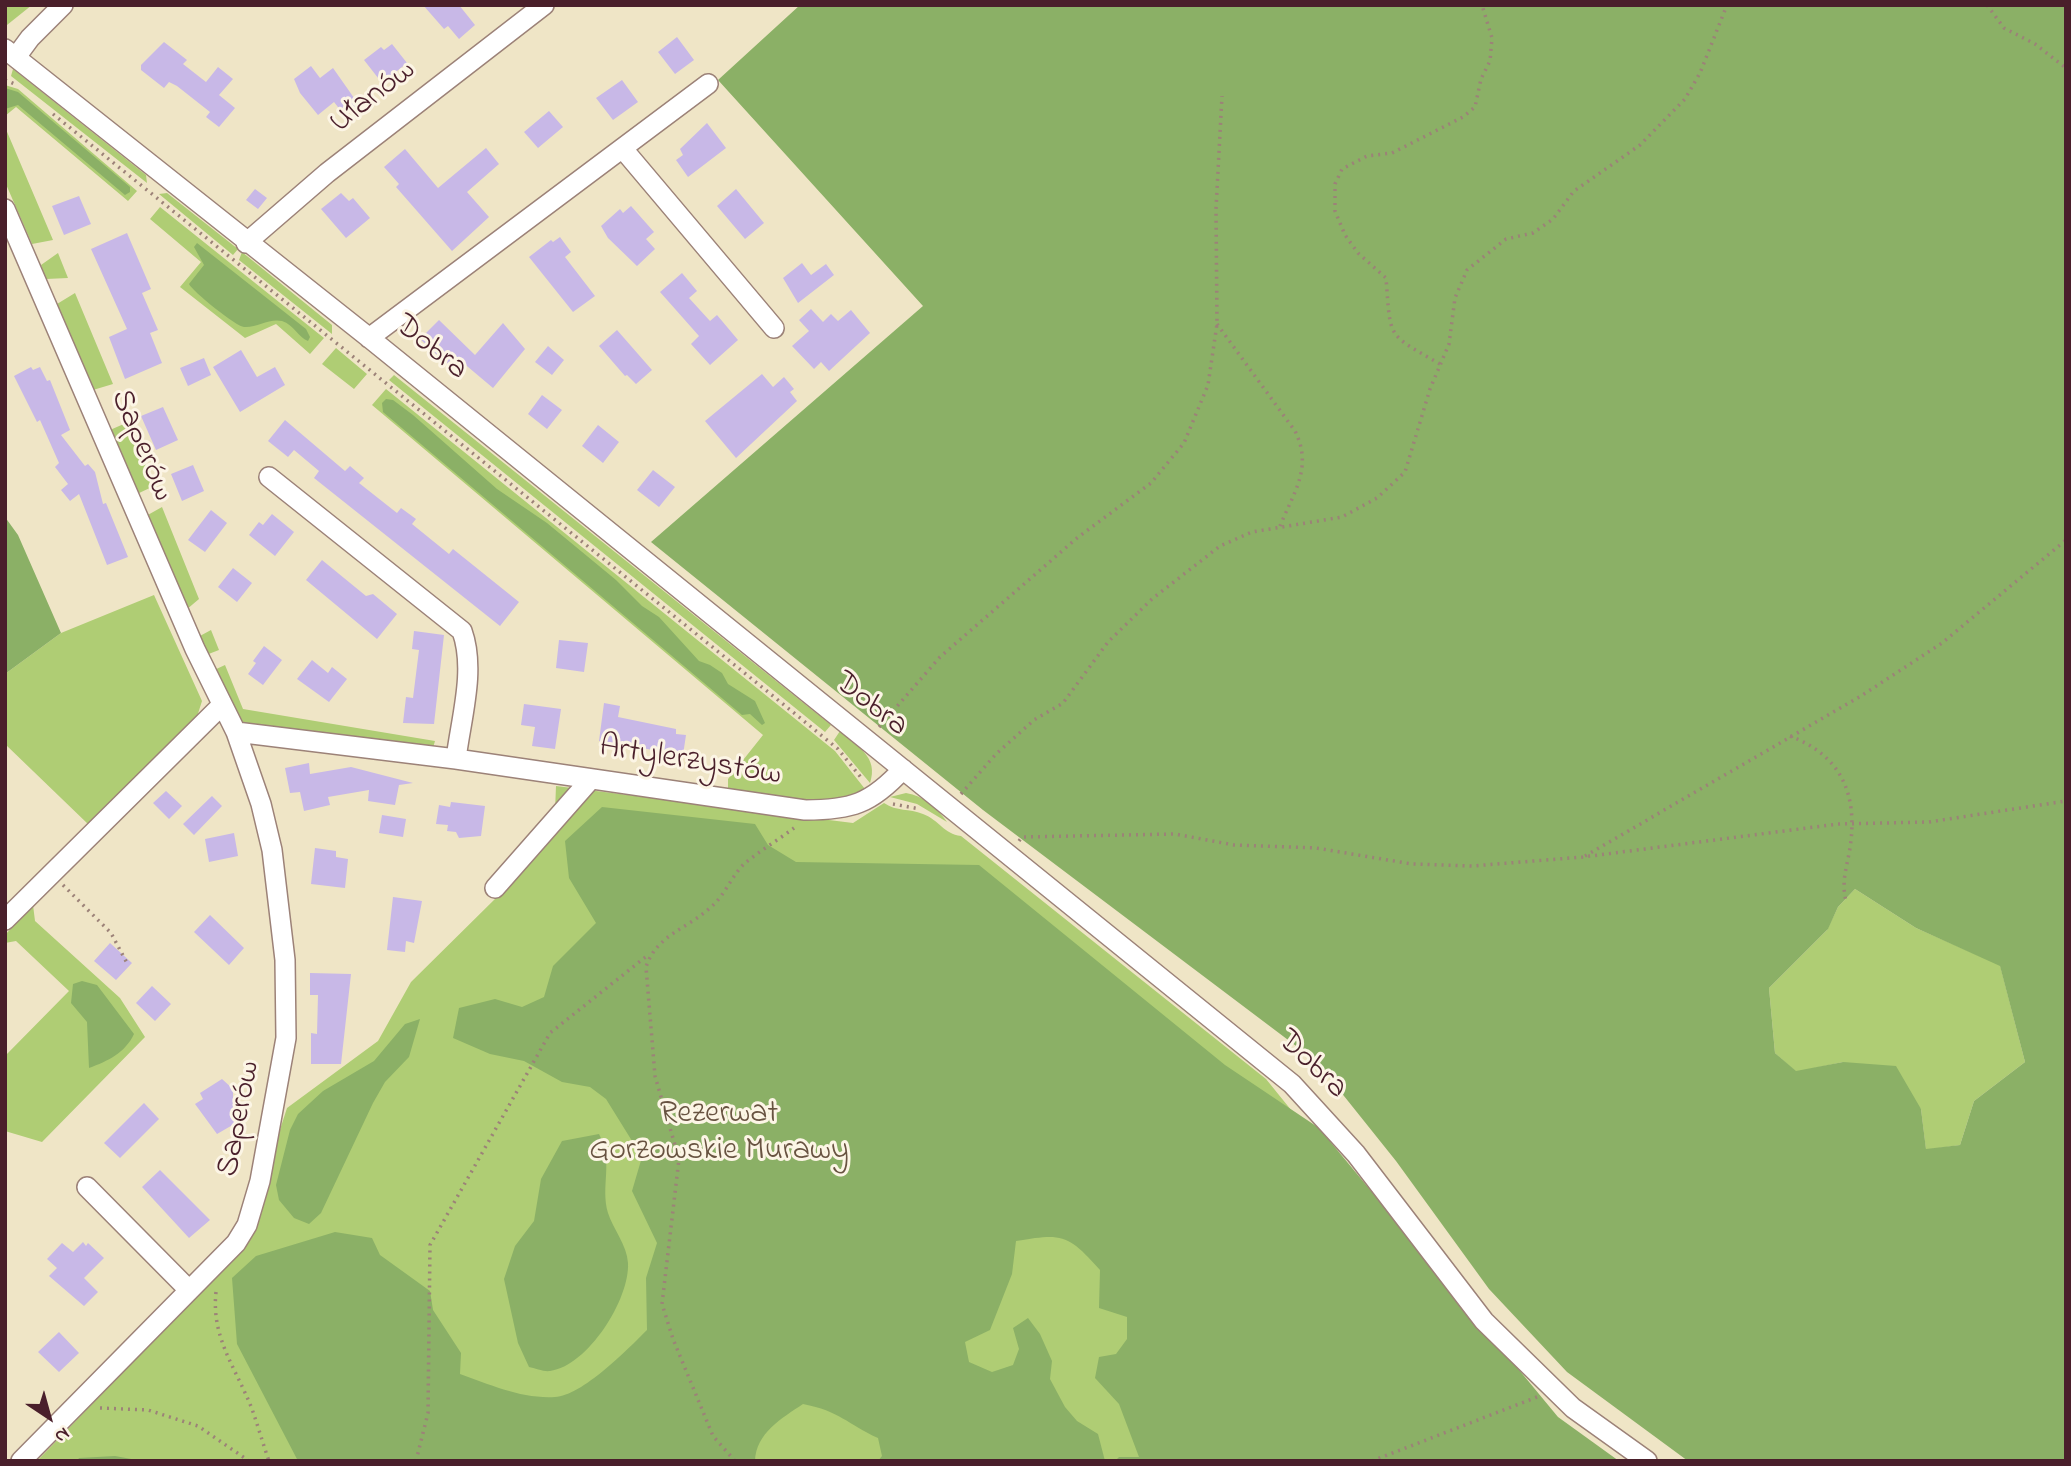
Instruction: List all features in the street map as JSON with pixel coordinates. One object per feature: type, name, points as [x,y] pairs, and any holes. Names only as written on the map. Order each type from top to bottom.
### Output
[{"type":"street","points":[[11,53],[63,5]]},
{"type":"street","name":"Ułanów","points":[[246,243],[327,173],[544,5]]},
{"type":"street","name":"Dobra","points":[[11,53],[246,243],[369,338],[1292,1084],[1356,1154],[1484,1321],[1547,1397],[1647,1461]]},
{"type":"street","points":[[369,338],[708,85]]},
{"type":"street","points":[[623,149],[774,328]]},
{"type":"street","name":"Saperów","points":[[5,209],[236,732],[261,804],[275,868],[285,960],[286,1038],[267,1153],[247,1225],[222,1259],[21,1461]]},
{"type":"street","points":[[269,477],[462,631],[469,649],[469,666],[456,759]]},
{"type":"street","points":[[5,920],[222,705]]},
{"type":"street","name":"Artylerzystów","points":[[236,732],[456,759],[805,810],[851,807],[877,794],[903,769]]},
{"type":"street","points":[[495,888],[591,779]]},
{"type":"street","points":[[88,1187],[189,1290]]},
{"type":"path","points":[[1440,364],[1398,340],[1391,329],[1386,278],[1358,253],[1345,235],[1335,211],[1335,184],[1342,169],[1367,156],[1392,153],[1403,148],[1475,107],[1492,38],[1482,5]]},
{"type":"path","points":[[950,806],[996,754],[1034,720],[1063,702],[1108,642],[1152,599],[1220,546],[1252,531],[1342,517],[1377,498],[1405,472],[1449,344],[1455,298],[1467,270],[1506,239],[1533,233],[1553,219],[1574,191],[1640,145],[1685,99],[1700,74],[1727,5]]},
{"type":"path","points":[[1987,5],[2004,28],[2035,44],[2066,68]]},
{"type":"path","points":[[5,80],[18,86]]},
{"type":"path","points":[[867,742],[940,657],[1077,538],[1151,483],[1184,443],[1208,385],[1217,324],[1216,209],[1222,96]]},
{"type":"path","points":[[47,109],[824,737],[877,794],[894,805],[919,809]]},
{"type":"path","points":[[1217,324],[1288,422],[1304,450],[1302,474],[1280,526]]},
{"type":"path","points":[[1583,857],[1942,643],[2066,540]]},
{"type":"path","points":[[1790,736],[1811,744],[1838,771],[1845,783],[1854,823],[1842,885],[1846,901]]},
{"type":"path","points":[[1022,837],[1175,834],[1234,845],[1316,848],[1412,864],[1472,866],[1583,857],[1854,823],[1929,822],[2066,801]]},
{"type":"path","points":[[416,1461],[428,1413],[430,1245],[550,1034],[650,954],[670,933],[685,927],[715,904],[743,865],[800,824]]},
{"type":"path","points":[[52,874],[111,933],[127,963]]},
{"type":"path","points":[[650,954],[646,967],[646,994],[655,1076],[678,1158],[662,1304],[673,1339],[713,1436],[735,1461]]},
{"type":"path","points":[[216,1289],[214,1313],[221,1347],[251,1408],[269,1461]]},
{"type":"path","points":[[1525,1390],[1533,1398],[1547,1397]]},
{"type":"path","points":[[1372,1461],[1533,1398],[1547,1397]]},
{"type":"path","points":[[76,1405],[148,1410],[198,1426],[249,1461]]},
{"type":"green space","points":[[5,5],[32,5],[7,25]]},
{"type":"green space","points":[[800,5],[2066,5],[2066,1461],[1688,1461],[1567,1372],[1489,1289],[1396,1161],[1316,1061],[983,810],[651,542],[923,306],[718,80]],"holes":[[[1855,889],[1916,928],[2000,966],[2025,1062],[1974,1101],[1960,1145],[1926,1149],[1921,1109],[1896,1066],[1843,1062],[1796,1071],[1775,1053],[1769,988],[1828,929],[1838,907]]]},
{"type":"green space","points":[[13,69],[146,175],[147,183],[11,76]]},
{"type":"green space","points":[[5,85],[18,89],[137,191],[128,201],[16,107],[5,116]]},
{"type":"green space","points":[[5,88],[18,92],[130,187],[130,192],[125,195],[18,105],[5,109]]},
{"type":"green space","points":[[5,127],[53,240],[32,244],[5,182]]},
{"type":"green space","points":[[167,193],[238,249],[233,255],[159,194]]},
{"type":"green space","points":[[160,207],[324,338],[310,354],[276,324],[245,338],[180,287],[201,262],[150,219]]},
{"type":"green space","points":[[197,243],[306,329],[310,337],[308,341],[282,321],[244,327],[198,294],[189,284],[204,265],[194,247]]},
{"type":"green space","points":[[242,252],[332,325],[332,334],[239,260]]},
{"type":"green space","points":[[58,253],[68,278],[46,279],[41,265]]},
{"type":"green space","points":[[75,293],[113,384],[93,390],[57,304]]},
{"type":"green space","points":[[336,348],[367,374],[354,389],[322,364]]},
{"type":"green space","points":[[394,375],[831,725],[825,732],[389,380]]},
{"type":"green space","points":[[386,389],[835,751],[865,789],[851,796],[818,801],[728,790],[728,779],[763,735],[372,405]]},
{"type":"green space","points":[[386,399],[393,400],[413,415],[497,489],[547,523],[616,580],[642,606],[659,617],[699,661],[722,673],[728,684],[755,701],[765,723],[762,725],[750,714],[742,715],[383,412],[382,403]]},
{"type":"green space","points":[[122,407],[154,486],[137,494],[110,430],[126,423],[120,409]]},
{"type":"green space","points":[[162,507],[199,599],[186,610],[146,516]]},
{"type":"green space","points":[[5,517],[18,535],[61,633],[5,674]]},
{"type":"green space","points":[[154,595],[202,701],[195,723],[89,825],[5,744],[5,674],[61,633]]},
{"type":"green space","points":[[211,630],[219,650],[206,655],[198,637]]},
{"type":"green space","points":[[225,665],[243,709],[435,741],[432,751],[244,724],[212,671]]},
{"type":"green space","points":[[840,731],[869,759],[872,766],[870,783],[834,740]]},
{"type":"green space","name":"Rezerwat Gorzowskie Murawy","points":[[556,786],[853,823],[884,803],[923,814],[950,833],[961,836],[1266,1079],[1539,1416],[1604,1461],[37,1461],[241,1250],[287,1108],[378,1041],[411,982],[497,897],[555,811]]},
{"type":"green space","points":[[906,793],[930,803],[947,822],[917,804],[890,797]]},
{"type":"green space","name":"Rezerwat Gorzowskie Murawy","points":[[602,807],[755,824],[768,845],[796,862],[979,865],[1225,1065],[1319,1128],[1558,1417],[1619,1461],[1115,1461],[1119,1457],[1139,1457],[1119,1404],[1095,1378],[1099,1357],[1116,1354],[1127,1339],[1127,1317],[1099,1308],[1100,1270],[1080,1249],[1064,1239],[1044,1237],[1016,1241],[1012,1274],[990,1330],[965,1342],[969,1362],[992,1372],[1013,1365],[1019,1349],[1013,1328],[1028,1318],[1040,1334],[1052,1361],[1050,1379],[1065,1407],[1077,1421],[1098,1434],[1105,1461],[878,1461],[882,1456],[878,1438],[835,1414],[803,1404],[765,1434],[756,1451],[755,1461],[298,1461],[237,1344],[232,1278],[256,1256],[335,1232],[372,1238],[380,1255],[430,1291],[433,1310],[461,1353],[460,1374],[531,1396],[555,1397],[578,1389],[604,1370],[647,1330],[646,1278],[657,1243],[632,1191],[642,1157],[606,1099],[590,1087],[562,1082],[524,1061],[490,1054],[453,1038],[459,1008],[495,999],[522,1007],[544,997],[553,966],[596,923],[569,878],[565,841]]},
{"type":"green space","points":[[1855,889],[1916,928],[2000,965],[2025,1062],[1974,1101],[1960,1145],[1926,1150],[1921,1109],[1843,1062],[1796,1072],[1775,1053],[1769,988],[1827,930],[1838,907]]},
{"type":"green space","points":[[33,905],[35,921],[120,998],[145,1037],[42,1142],[5,1131],[5,1056],[69,991],[16,941],[5,943],[5,935]]},
{"type":"green space","points":[[82,981],[97,985],[134,1034],[115,1056],[89,1068],[87,1022],[71,1003],[73,984]]},
{"type":"green space","points":[[420,1019],[409,1057],[385,1082],[373,1103],[321,1213],[309,1224],[294,1218],[279,1200],[276,1185],[290,1130],[298,1114],[323,1091],[374,1061],[405,1024]]},
{"type":"green space","points":[[599,1134],[606,1154],[606,1203],[627,1256],[627,1278],[614,1312],[604,1329],[578,1357],[550,1371],[529,1367],[518,1343],[504,1279],[515,1246],[534,1221],[541,1179],[562,1141]]},
{"type":"green space","points":[[115,1456],[142,1461],[77,1461],[79,1458]]},
{"type":"building","points":[[423,5],[459,5],[475,25],[459,39],[448,26],[444,29]]},
{"type":"building","points":[[677,37],[694,60],[675,74],[658,52]]},
{"type":"building","points":[[164,42],[187,60],[183,64],[206,82],[218,67],[233,79],[219,95],[235,108],[219,127],[206,117],[210,112],[177,86],[169,82],[164,88],[141,70],[141,65]]},
{"type":"building","points":[[392,44],[407,63],[382,83],[364,60],[381,47],[384,50]]},
{"type":"building","points":[[311,66],[320,78],[333,68],[359,105],[345,116],[334,102],[318,115],[300,93],[294,79]]},
{"type":"building","points":[[622,80],[638,102],[613,120],[596,98]]},
{"type":"building","points":[[549,111],[563,127],[538,148],[524,132]]},
{"type":"building","points":[[707,123],[726,148],[688,177],[676,160],[683,155],[680,149]]},
{"type":"building","points":[[486,148],[499,164],[467,192],[489,217],[452,251],[396,187],[399,184],[384,167],[405,149],[438,188]]},
{"type":"building","points":[[255,189],[267,198],[258,209],[246,200]]},
{"type":"building","points":[[736,189],[764,223],[745,239],[717,206]]},
{"type":"building","points":[[341,193],[349,201],[353,198],[370,218],[346,238],[321,209]]},
{"type":"building","points":[[79,196],[91,224],[64,235],[52,206]]},
{"type":"building","points":[[631,206],[654,232],[646,239],[655,249],[637,266],[608,238],[601,226],[620,209],[623,213]]},
{"type":"building","points":[[127,233],[151,289],[142,293],[158,330],[150,333],[162,363],[125,379],[109,337],[127,329],[91,249]]},
{"type":"building","points":[[560,237],[571,252],[565,257],[595,296],[573,312],[529,257],[551,240],[553,242]]},
{"type":"building","points":[[802,263],[811,275],[826,264],[834,275],[798,303],[783,278]]},
{"type":"building","points":[[682,273],[697,291],[689,298],[710,321],[717,315],[738,340],[710,365],[691,344],[699,336],[660,292]]},
{"type":"building","points":[[811,309],[823,322],[831,314],[838,321],[851,310],[870,333],[829,371],[821,362],[814,369],[792,346],[809,331],[799,320]]},
{"type":"building","points":[[439,320],[475,355],[503,323],[525,349],[493,388],[455,356],[447,364],[420,339]]},
{"type":"building","points":[[617,330],[652,370],[636,384],[625,376],[599,346]]},
{"type":"building","points":[[548,346],[564,360],[552,375],[535,362]]},
{"type":"building","points":[[241,350],[257,377],[275,367],[285,385],[240,412],[213,367]]},
{"type":"building","points":[[204,358],[211,375],[188,386],[180,368]]},
{"type":"building","points":[[31,367],[33,370],[40,367],[47,381],[50,380],[70,430],[61,435],[85,466],[88,464],[95,472],[103,504],[106,503],[128,557],[107,565],[79,494],[70,501],[61,490],[68,484],[55,467],[59,463],[40,420],[37,422],[14,376]]},
{"type":"building","points":[[762,374],[773,387],[784,377],[794,389],[790,392],[797,401],[736,458],[705,421]]},
{"type":"building","points":[[542,395],[562,410],[547,429],[528,414]]},
{"type":"building","points":[[163,407],[178,440],[156,450],[141,416]]},
{"type":"building","points":[[285,420],[345,471],[350,466],[364,478],[359,483],[397,513],[401,508],[416,519],[412,524],[449,554],[453,549],[519,602],[500,626],[314,478],[319,471],[294,450],[288,457],[268,441]]},
{"type":"building","points":[[598,425],[619,442],[603,463],[582,446]]},
{"type":"building","points":[[193,465],[204,491],[182,501],[171,474]]},
{"type":"building","points":[[653,470],[675,487],[659,507],[637,490]]},
{"type":"building","points":[[211,510],[227,523],[205,552],[188,540]]},
{"type":"building","points":[[272,514],[294,532],[275,556],[249,535],[259,522],[263,525]]},
{"type":"building","points":[[322,560],[366,596],[373,594],[397,614],[377,639],[306,580]]},
{"type":"building","points":[[233,568],[252,583],[237,602],[218,587]]},
{"type":"building","points":[[414,631],[444,635],[434,724],[403,723],[406,697],[413,698],[419,650],[412,649]]},
{"type":"building","points":[[559,640],[588,643],[584,672],[556,668]]},
{"type":"building","points":[[264,646],[282,660],[263,685],[248,674],[256,663],[253,661]]},
{"type":"building","points":[[312,660],[328,673],[332,667],[347,679],[329,702],[297,679]]},
{"type":"building","points":[[604,703],[620,706],[618,717],[676,729],[676,734],[686,735],[683,755],[599,741]]},
{"type":"building","points":[[524,704],[561,709],[555,749],[532,746],[535,727],[521,725]]},
{"type":"building","points":[[309,763],[310,774],[351,767],[413,783],[399,785],[395,805],[368,801],[369,790],[328,797],[330,805],[304,811],[300,792],[290,793],[285,768]]},
{"type":"building","points":[[166,791],[182,806],[169,819],[153,803]]},
{"type":"building","points":[[212,796],[222,806],[194,835],[183,824]]},
{"type":"building","points":[[451,802],[485,806],[481,836],[459,838],[456,832],[447,831],[448,825],[436,824],[439,805],[450,807]]},
{"type":"building","points":[[382,815],[406,819],[403,837],[379,833]]},
{"type":"building","points":[[234,833],[238,856],[209,862],[205,839]]},
{"type":"building","points":[[315,848],[336,851],[336,857],[348,859],[345,888],[311,884]]},
{"type":"building","points":[[393,897],[422,901],[414,943],[406,941],[405,952],[387,950]]},
{"type":"building","points":[[210,915],[244,948],[229,965],[194,932]]},
{"type":"building","points":[[110,943],[132,963],[116,980],[94,961]]},
{"type":"building","points":[[310,973],[351,974],[341,1064],[311,1064],[311,1033],[317,1034],[318,995],[310,995]]},
{"type":"building","points":[[152,986],[171,1004],[155,1021],[136,1003]]},
{"type":"building","points":[[222,1079],[233,1089],[233,1099],[239,1110],[231,1115],[236,1123],[217,1134],[195,1104],[203,1099],[200,1093]]},
{"type":"building","points":[[144,1103],[159,1119],[120,1158],[104,1143]]},
{"type":"building","points":[[160,1170],[210,1220],[189,1238],[142,1187]]},
{"type":"building","points":[[83,1242],[86,1246],[88,1243],[104,1258],[84,1278],[98,1292],[84,1306],[49,1276],[57,1268],[47,1259],[62,1243],[73,1252]]},
{"type":"building","points":[[59,1332],[79,1353],[59,1372],[38,1352]]}]
